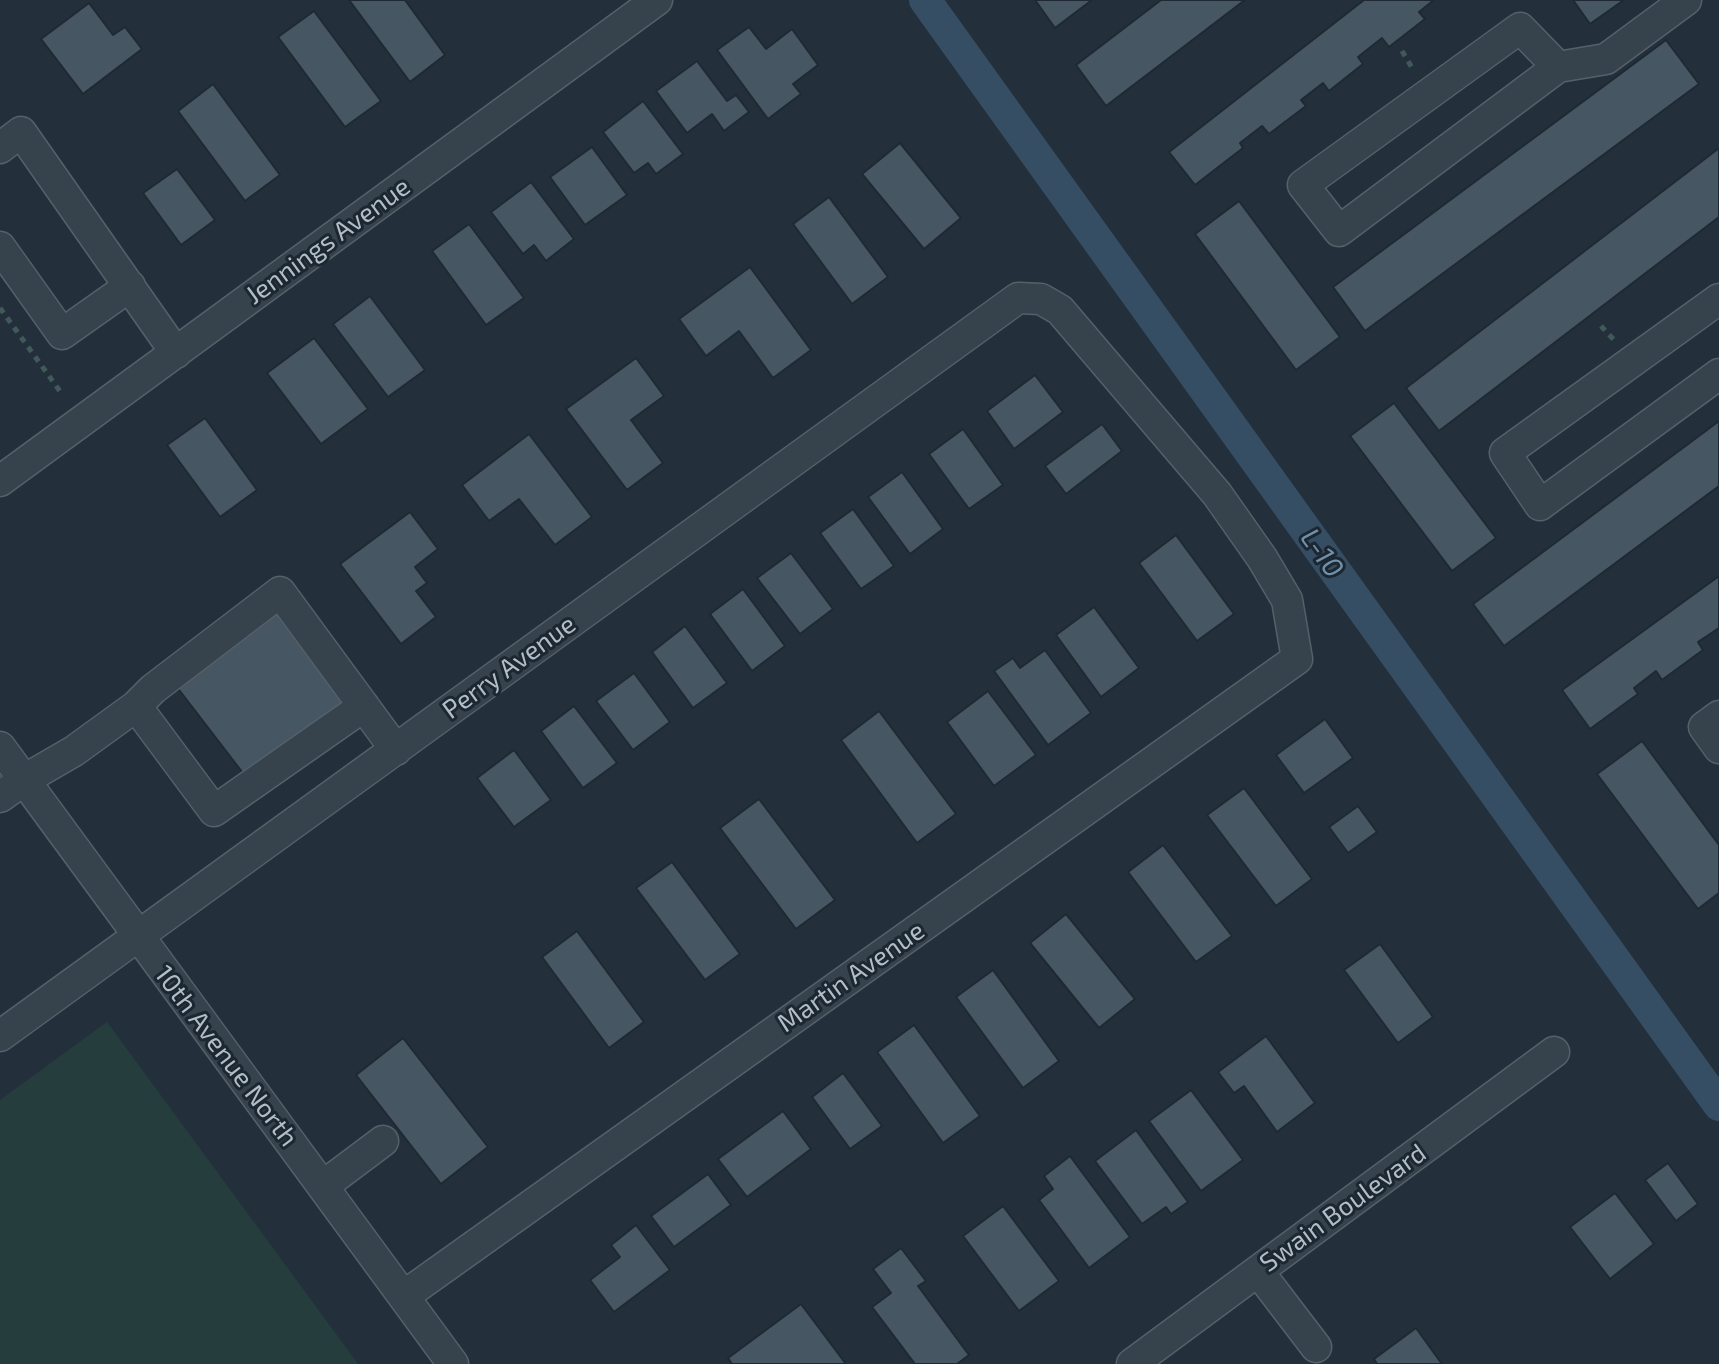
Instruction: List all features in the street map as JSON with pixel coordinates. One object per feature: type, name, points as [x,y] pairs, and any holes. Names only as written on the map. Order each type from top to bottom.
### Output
[{"type":"street","name":"Jennings Avenue","points":[[0,481],[657,0]]},
{"type":"street","points":[[1558,67],[1520,28],[1303,185],[1339,231],[1558,67],[1606,59],[1686,0]]},
{"type":"street","points":[[0,148],[21,132],[176,353]]},
{"type":"street","points":[[0,247],[62,334],[130,286]]},
{"type":"street","name":"Perry Avenue","points":[[0,1036],[1018,298],[1041,299],[1060,310],[1217,494],[1287,600],[1297,659]]},
{"type":"street","points":[[1719,299],[1505,453],[1540,505],[1719,374]]},
{"type":"street","points":[[12,788],[74,751],[136,706],[153,689],[280,592],[396,750]]},
{"type":"street","name":"Martin Avenue","points":[[404,1296],[1297,659]]},
{"type":"street","points":[[136,706],[214,811],[364,706]]},
{"type":"street","points":[[1719,716],[1704,727],[1719,748]]},
{"type":"street","name":"10th Avenue North","points":[[0,747],[12,788],[138,937],[453,1364]]},
{"type":"street","name":"Swain Boulevard","points":[[1132,1364],[1554,1052]]},
{"type":"street","points":[[323,1186],[383,1141]]},
{"type":"street","points":[[1258,1271],[1316,1347]]},
{"type":"path","points":[[1402,51],[1417,74]]},
{"type":"path","points":[[0,308],[62,394]]},
{"type":"path","points":[[1601,326],[1614,340]]},
{"type":"green space","points":[[107,1022],[358,1364],[0,1364],[0,1100]]},
{"type":"building","points":[[349,0],[405,0],[445,55],[410,82]]},
{"type":"building","points":[[1035,0],[1092,0],[1055,28]]},
{"type":"building","points":[[1161,0],[1245,0],[1106,106],[1076,65]]},
{"type":"building","points":[[1364,0],[1434,0],[1419,12],[1425,19],[1389,47],[1382,38],[1358,57],[1363,64],[1329,91],[1323,83],[1301,100],[1306,106],[1269,134],[1262,126],[1240,143],[1243,148],[1195,185],[1169,152]]},
{"type":"building","points":[[1573,0],[1624,0],[1590,24]]},
{"type":"building","points":[[89,3],[113,35],[125,27],[142,49],[83,94],[41,39]]},
{"type":"building","points":[[314,11],[381,101],[345,127],[278,37]]},
{"type":"building","points":[[749,27],[766,49],[792,29],[818,65],[793,84],[801,94],[768,119],[717,50]]},
{"type":"building","points":[[1666,40],[1699,84],[1365,331],[1333,287]]},
{"type":"building","points":[[697,61],[727,101],[736,95],[749,112],[724,131],[712,114],[687,133],[656,91]]},
{"type":"building","points":[[213,84],[280,175],[245,201],[178,111]]},
{"type":"building","points":[[643,101],[683,154],[656,174],[648,163],[634,173],[603,132]]},
{"type":"building","points":[[900,143],[961,218],[924,249],[862,174]]},
{"type":"building","points":[[592,147],[627,195],[585,225],[550,177]]},
{"type":"building","points":[[1719,148],[1719,217],[1439,431],[1406,388]]},
{"type":"building","points":[[177,169],[215,220],[181,245],[143,193]]},
{"type":"building","points":[[531,182],[574,239],[546,261],[534,245],[523,254],[491,212]]},
{"type":"building","points":[[829,197],[888,277],[852,304],[793,224]]},
{"type":"building","points":[[1239,201],[1340,337],[1296,370],[1195,234]]},
{"type":"building","points":[[469,224],[524,298],[486,325],[432,251]]},
{"type":"building","points":[[750,267],[811,350],[773,378],[739,331],[706,356],[679,319]]},
{"type":"building","points":[[370,296],[425,370],[388,397],[333,324]]},
{"type":"building","points":[[314,338],[368,409],[321,444],[267,373]]},
{"type":"building","points":[[636,358],[664,396],[631,420],[663,463],[627,490],[566,409]]},
{"type":"building","points":[[1035,375],[1063,412],[1014,449],[987,411]]},
{"type":"building","points":[[1394,403],[1496,538],[1452,571],[1350,436]]},
{"type":"building","points":[[205,418],[257,490],[220,517],[167,445]]},
{"type":"building","points":[[1719,421],[1719,486],[1504,646],[1473,604]]},
{"type":"building","points":[[1102,424],[1122,451],[1066,494],[1045,466]]},
{"type":"building","points":[[963,429],[1003,485],[969,509],[929,454]]},
{"type":"building","points":[[529,434],[592,517],[555,545],[519,499],[489,521],[462,485]]},
{"type":"building","points":[[902,472],[943,529],[910,554],[868,497]]},
{"type":"building","points":[[853,509],[894,566],[861,589],[820,533]]},
{"type":"building","points":[[410,512],[438,549],[415,567],[427,583],[416,591],[436,617],[401,644],[340,564]]},
{"type":"building","points":[[1176,535],[1234,614],[1197,641],[1139,563]]},
{"type":"building","points":[[791,553],[833,609],[800,634],[757,578]]},
{"type":"building","points":[[1719,576],[1719,628],[1698,642],[1703,650],[1662,680],[1656,671],[1634,688],[1638,694],[1590,729],[1562,690]]},
{"type":"building","points":[[743,589],[785,646],[752,671],[710,614]]},
{"type":"building","points":[[274,605],[347,700],[246,777],[173,682]]},
{"type":"building","points":[[1094,607],[1139,668],[1101,697],[1056,635]]},
{"type":"building","points":[[685,626],[727,683],[693,708],[652,652]]},
{"type":"building","points":[[1045,650],[1091,713],[1048,745],[994,671],[1013,658],[1020,668]]},
{"type":"building","points":[[634,673],[670,722],[633,750],[596,701]]},
{"type":"building","points":[[988,691],[1036,755],[994,786],[947,722]]},
{"type":"building","points":[[574,706],[617,763],[583,788],[541,731]]},
{"type":"building","points":[[879,711],[956,814],[917,843],[841,740]]},
{"type":"building","points":[[1325,719],[1353,758],[1304,793],[1276,755]]},
{"type":"building","points":[[1642,741],[1719,845],[1719,893],[1698,909],[1597,774]]},
{"type":"building","points":[[514,750],[551,800],[514,827],[477,778]]},
{"type":"building","points":[[1244,788],[1312,879],[1276,906],[1207,815]]},
{"type":"building","points":[[759,799],[835,900],[796,929],[720,828]]},
{"type":"building","points":[[1358,806],[1377,832],[1348,853],[1329,827]]},
{"type":"building","points":[[1163,845],[1232,936],[1196,962],[1128,872]]},
{"type":"building","points":[[672,862],[740,954],[705,980],[636,888]]},
{"type":"building","points":[[1066,914],[1135,999],[1099,1028],[1030,943]]},
{"type":"building","points":[[577,931],[644,1022],[609,1048],[542,957]]},
{"type":"building","points":[[1380,944],[1433,1017],[1398,1043],[1344,970]]},
{"type":"building","points":[[993,970],[1059,1061],[1023,1088],[956,997]]},
{"type":"building","points":[[914,1025],[980,1116],[943,1143],[877,1052]]},
{"type":"building","points":[[1266,1036],[1315,1103],[1277,1132],[1244,1086],[1234,1093],[1218,1072]]},
{"type":"building","points":[[403,1038],[488,1147],[441,1184],[356,1075]]},
{"type":"building","points":[[843,1073],[882,1126],[850,1149],[812,1097]]},
{"type":"building","points":[[1191,1090],[1243,1160],[1201,1191],[1149,1121]]},
{"type":"building","points":[[783,1111],[811,1149],[747,1197],[718,1159]]},
{"type":"building","points":[[1136,1130],[1188,1202],[1171,1214],[1166,1207],[1142,1224],[1095,1161]]},
{"type":"building","points":[[1070,1156],[1130,1237],[1089,1268],[1039,1200],[1053,1189],[1044,1176]]},
{"type":"building","points":[[1668,1163],[1698,1204],[1676,1221],[1645,1180]]},
{"type":"building","points":[[708,1174],[731,1205],[674,1247],[651,1216]]},
{"type":"building","points":[[1615,1193],[1654,1244],[1610,1279],[1570,1227]]},
{"type":"building","points":[[1003,1206],[1059,1281],[1019,1311],[963,1236]]},
{"type":"building","points":[[636,1225],[670,1270],[614,1312],[590,1280],[620,1257],[611,1245]]},
{"type":"building","points":[[901,1248],[926,1281],[918,1286],[969,1355],[957,1364],[915,1364],[872,1307],[891,1293],[873,1269]]},
{"type":"building","points":[[801,1304],[846,1364],[732,1364],[728,1358]]},
{"type":"building","points":[[1416,1328],[1442,1364],[1377,1364],[1374,1359]]},
{"type":"waterway","name":"L-10","points":[[925,0],[1719,1105]]}]
